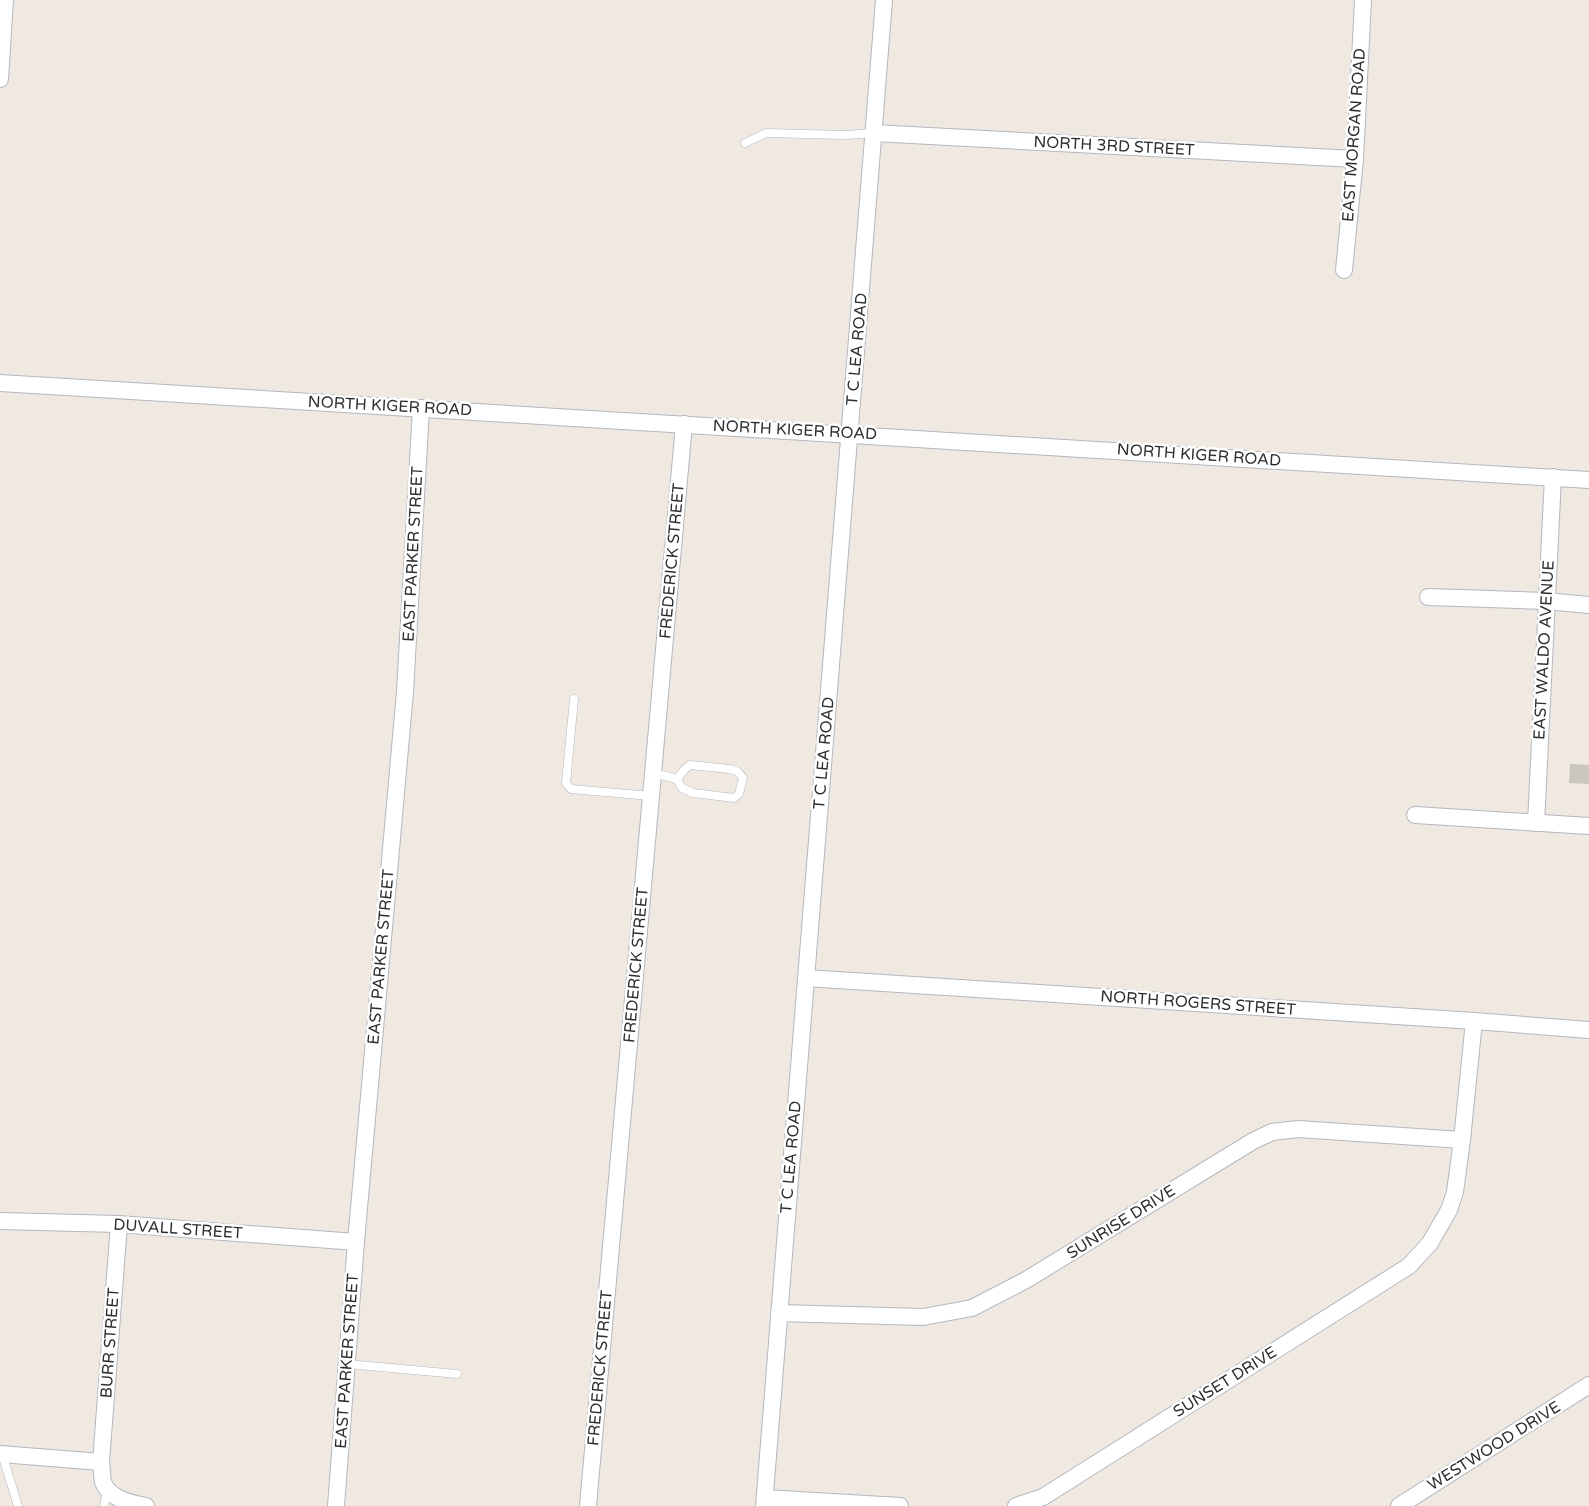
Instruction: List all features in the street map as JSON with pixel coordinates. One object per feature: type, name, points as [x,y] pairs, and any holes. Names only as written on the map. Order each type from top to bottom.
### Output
[{"type":"street","points":[[0,79],[5,0]]},
{"type":"street","name":"T C LEA ROAD","points":[[765,1502],[884,0]]},
{"type":"street","name":"EAST MORGAN ROAD","points":[[1344,270],[1355,159],[1363,0]]},
{"type":"street","name":"NORTH 3RD STREET","points":[[874,133],[1355,159]]},
{"type":"street","name":"NORTH KIGER ROAD","points":[[0,383],[1589,480]]},
{"type":"street","name":"EAST PARKER STREET","points":[[336,1506],[356,1242],[405,692],[421,408]]},
{"type":"street","name":"FREDERICK STREET","points":[[588,1506],[684,424]]},
{"type":"street","name":"EAST WALDO AVENUE","points":[[1536,823],[1553,477]]},
{"type":"street","points":[[1428,597],[1546,601],[1589,605]]},
{"type":"street","points":[[1416,815],[1589,826]]},
{"type":"street","name":"NORTH ROGERS STREET","points":[[806,978],[1589,1030]]},
{"type":"street","name":"SUNSET DRIVE","points":[[1016,1506],[1052,1492],[1409,1266],[1426,1247],[1449,1210],[1452,1201],[1462,1140],[1474,1021]]},
{"type":"street","name":"SUNRISE DRIVE","points":[[779,1313],[923,1317],[972,1308],[1026,1280],[1253,1141],[1272,1132],[1298,1130],[1462,1140]]},
{"type":"street","name":"DUVALL STREET","points":[[0,1221],[119,1224],[356,1242]]},
{"type":"street","name":"BURR STREET","points":[[106,1498],[101,1462],[119,1224]]},
{"type":"street","name":"WESTWOOD DRIVE","points":[[1399,1506],[1589,1385]]},
{"type":"street","points":[[1,1454],[101,1462]]},
{"type":"street","points":[[106,1498],[146,1506]]},
{"type":"street","points":[[765,1502],[900,1506]]},
{"type":"lane","points":[[745,143],[766,133],[845,135],[874,133]]},
{"type":"lane","points":[[574,699],[566,782],[571,789],[651,796]]},
{"type":"lane","points":[[653,773],[677,779],[682,788],[693,793],[734,798],[739,794],[743,778],[737,771],[730,769],[690,765],[677,779]]},
{"type":"lane","points":[[346,1364],[458,1374]]},
{"type":"lane","points":[[1,1454],[18,1506]]},
{"type":"building","points":[[1570,764],[1589,765],[1589,784],[1569,783]]}]
